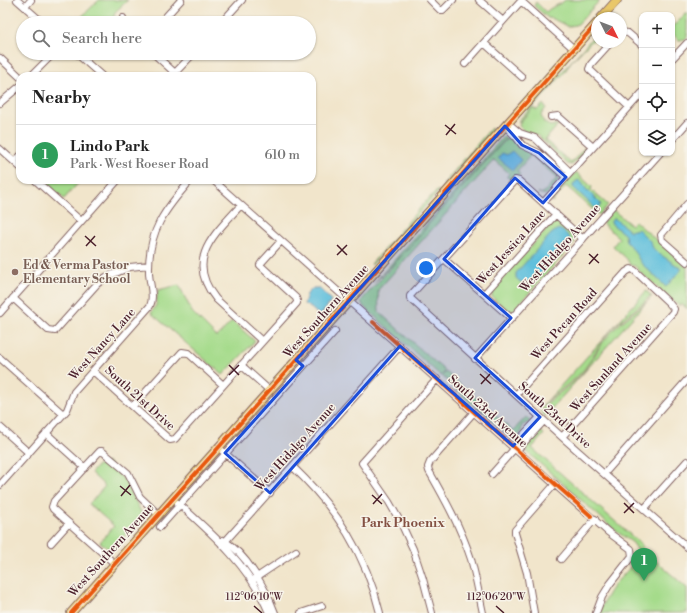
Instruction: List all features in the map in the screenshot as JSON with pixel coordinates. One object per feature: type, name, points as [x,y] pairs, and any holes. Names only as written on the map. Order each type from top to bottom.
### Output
[{"type":"main road","points":[[607,12],[617,0]]},
{"type":"main road","name":"West Southern Avenue","points":[[71,613],[591,30]]},
{"type":"street","points":[[31,0],[22,3],[36,16]]},
{"type":"street","points":[[166,16],[181,0]]},
{"type":"street","points":[[227,16],[242,0]]},
{"type":"street","points":[[430,0],[440,10],[442,10],[453,0]]},
{"type":"street","points":[[479,0],[503,21]]},
{"type":"street","points":[[465,64],[521,0],[574,49]]},
{"type":"street","points":[[627,33],[639,42]]},
{"type":"street","points":[[484,43],[522,77]]},
{"type":"street","points":[[675,56],[687,43]]},
{"type":"street","points":[[606,48],[589,68],[592,73],[629,107]]},
{"type":"street","points":[[0,58],[16,73]]},
{"type":"street","points":[[35,72],[47,60]]},
{"type":"street","points":[[84,60],[97,72]]},
{"type":"street","points":[[160,60],[171,72]]},
{"type":"street","points":[[177,72],[188,60]]},
{"type":"street","points":[[0,103],[16,89]]},
{"type":"street","points":[[543,203],[639,96]]},
{"type":"street","points":[[551,116],[558,116],[593,147]]},
{"type":"street","points":[[675,137],[687,123]]},
{"type":"street","points":[[506,124],[522,145],[539,153],[568,175]]},
{"type":"street","points":[[506,124],[520,133],[534,138],[568,175]]},
{"type":"street","points":[[0,149],[14,162]]},
{"type":"street","name":"West Hidalgo Avenue","points":[[475,358],[657,156]]},
{"type":"street","points":[[511,318],[444,259],[512,182],[516,180],[583,239]]},
{"type":"street","points":[[39,184],[81,222]]},
{"type":"street","points":[[0,313],[114,184]]},
{"type":"street","name":"West Nancy Lane","points":[[0,485],[63,414],[69,406],[74,392],[151,304],[153,299],[149,280],[149,265],[151,246],[158,223],[167,208],[188,184]]},
{"type":"street","name":"South 23rd Avenue","points":[[217,184],[608,532],[630,548],[633,552],[632,556],[607,588],[596,613]]},
{"type":"street","points":[[687,204],[661,233],[662,240],[687,262]]},
{"type":"street","points":[[241,205],[207,244],[203,259],[204,275],[210,292],[216,299],[262,341]]},
{"type":"street","name":"West Jessica Lane","points":[[484,294],[556,214]]},
{"type":"street","points":[[133,406],[181,352],[186,352],[223,385],[296,305],[297,300],[261,267],[260,264],[281,241]]},
{"type":"street","name":"South 23rd Drive","points":[[444,259],[410,296],[410,298],[562,437],[686,545]]},
{"type":"street","points":[[13,298],[48,330],[55,331],[97,284],[106,277],[130,267],[149,265]]},
{"type":"street","name":"West Pecan Road","points":[[516,395],[618,280],[631,269],[634,270],[669,303],[674,310]]},
{"type":"street","name":"West Sunland Avenue","points":[[562,437],[672,315],[674,310]]},
{"type":"street","name":"West Southern Avenue","points":[[160,527],[335,330]]},
{"type":"street","name":"West Hidalgo Avenue","points":[[224,543],[400,346]]},
{"type":"street","points":[[0,358],[63,414]]},
{"type":"street","name":"West Southern Avenue","points":[[296,360],[303,366]]},
{"type":"street","points":[[241,365],[269,390]]},
{"type":"street","name":"South 21st Drive","points":[[93,371],[170,440],[173,440],[223,385]]},
{"type":"street","points":[[432,613],[423,579],[402,523],[362,463],[437,379]]},
{"type":"street","points":[[604,474],[687,380]]},
{"type":"street","points":[[474,412],[430,462],[428,467],[457,524],[470,558],[483,613]]},
{"type":"street","points":[[492,474],[542,419]]},
{"type":"street","points":[[0,427],[29,453]]},
{"type":"street","points":[[46,433],[85,468]]},
{"type":"street","points":[[218,447],[270,492]]},
{"type":"street","points":[[115,564],[52,507],[54,501],[100,451],[105,452],[128,473],[140,497],[159,515]]},
{"type":"street","points":[[644,510],[687,461]]},
{"type":"street","points":[[293,466],[322,496],[349,535],[370,579],[380,613]]},
{"type":"street","points":[[534,613],[515,530],[555,484]]},
{"type":"street","points":[[173,498],[224,543],[269,598],[275,613]]},
{"type":"street","points":[[561,559],[595,519]]},
{"type":"street","points":[[51,544],[69,523]]},
{"type":"street","points":[[254,578],[296,551]]},
{"type":"street","points":[[254,578],[269,613]]},
{"type":"street","points":[[301,613],[322,606]]},
{"type":"highlighted area","points":[[505,126],[522,145],[539,153],[566,177],[543,203],[515,178],[444,259],[511,318],[475,358],[540,417],[513,446],[400,346],[270,493],[225,453],[303,366],[296,360]]},
{"type":"green space","points":[[99,0],[128,0],[115,12],[114,16],[82,16]]},
{"type":"green space","points":[[565,0],[600,0],[578,24],[569,27],[548,18],[534,6],[536,2],[546,12]]},
{"type":"green space","points":[[687,12],[687,37],[684,40],[682,39],[680,41],[675,36],[675,25]]},
{"type":"green space","points":[[591,39],[591,42],[571,62],[564,73],[519,122],[518,121]]},
{"type":"green space","points":[[543,104],[546,108],[541,115],[544,123],[551,126],[560,123],[545,140],[571,163],[585,147],[585,151],[572,165],[567,164],[538,136],[525,132],[519,126],[520,122],[533,108],[537,110]]},
{"type":"green space","points":[[491,128],[493,130],[444,185],[443,184]]},
{"type":"green space","points":[[504,136],[506,138],[427,225],[422,233],[374,283]]},
{"type":"green space","points":[[509,136],[521,149],[535,154],[558,175],[558,181],[546,195],[541,194],[557,178],[531,155],[517,171],[520,174],[509,179],[507,177],[509,173],[494,160],[378,290],[379,312],[445,371],[441,376],[363,306],[361,301]]},
{"type":"green space","points":[[576,172],[592,187],[591,190],[608,205],[599,215],[566,186],[552,202],[552,198]]},
{"type":"green space","points":[[47,184],[77,184],[64,199]]},
{"type":"green space","points":[[438,190],[439,191],[372,265],[371,264],[426,201]]},
{"type":"green space","points":[[613,210],[631,225],[635,221],[687,267],[687,309],[682,304],[679,306],[635,266],[630,265],[627,259],[613,246],[619,238],[602,223]]},
{"type":"green space","points":[[558,222],[574,236],[575,242],[513,311],[507,310],[492,297],[492,290],[552,223]]},
{"type":"green space","points":[[179,285],[192,312],[217,337],[232,321],[255,341],[223,375],[151,313],[156,305],[158,290]]},
{"type":"green space","points":[[646,291],[651,295],[641,305],[610,331]]},
{"type":"green space","points":[[652,296],[545,416],[540,411],[549,401],[579,377],[587,368],[603,342],[612,331]]},
{"type":"green space","points":[[610,332],[602,341],[580,374],[539,410]]},
{"type":"green space","points":[[446,372],[513,431],[526,417],[530,421],[522,425],[521,433],[516,438],[510,437],[442,376]]},
{"type":"green space","points":[[540,430],[544,434],[532,448],[643,546],[641,550],[638,551],[633,543],[616,531],[527,452],[525,446]]},
{"type":"green space","points":[[108,462],[126,482],[143,516],[111,551],[100,542],[114,526],[89,504],[105,486],[91,473],[98,465]]},
{"type":"green space","points":[[638,552],[648,554],[687,588],[687,613],[599,613],[610,591],[634,562]]},
{"type":"water","points":[[512,151],[521,160],[513,170],[498,158],[502,153],[507,155]]},
{"type":"water","points":[[578,180],[601,204],[598,209],[596,209],[573,187],[573,184]]},
{"type":"water","points":[[614,218],[630,231],[638,229],[650,241],[653,248],[658,253],[682,269],[666,287],[641,263],[633,249],[626,242],[625,235],[611,223]]},
{"type":"water","points":[[558,229],[568,235],[570,242],[541,274],[531,282],[521,282],[516,278],[516,273],[551,234]]},
{"type":"water","points":[[313,288],[319,288],[331,300],[320,316],[304,304],[307,294]]},
{"type":"cycle path","points":[[71,613],[591,30]]},
{"type":"cycle path","points":[[373,322],[591,516]]},
{"type":"place","name":"Ed & Verma Pastor Elementary School","points":[[15,272]]},
{"type":"place","name":"Lindo Park","points":[[644,581]]},
{"type":"district","name":"Park Phoenix","points":[[403,522]]}]
